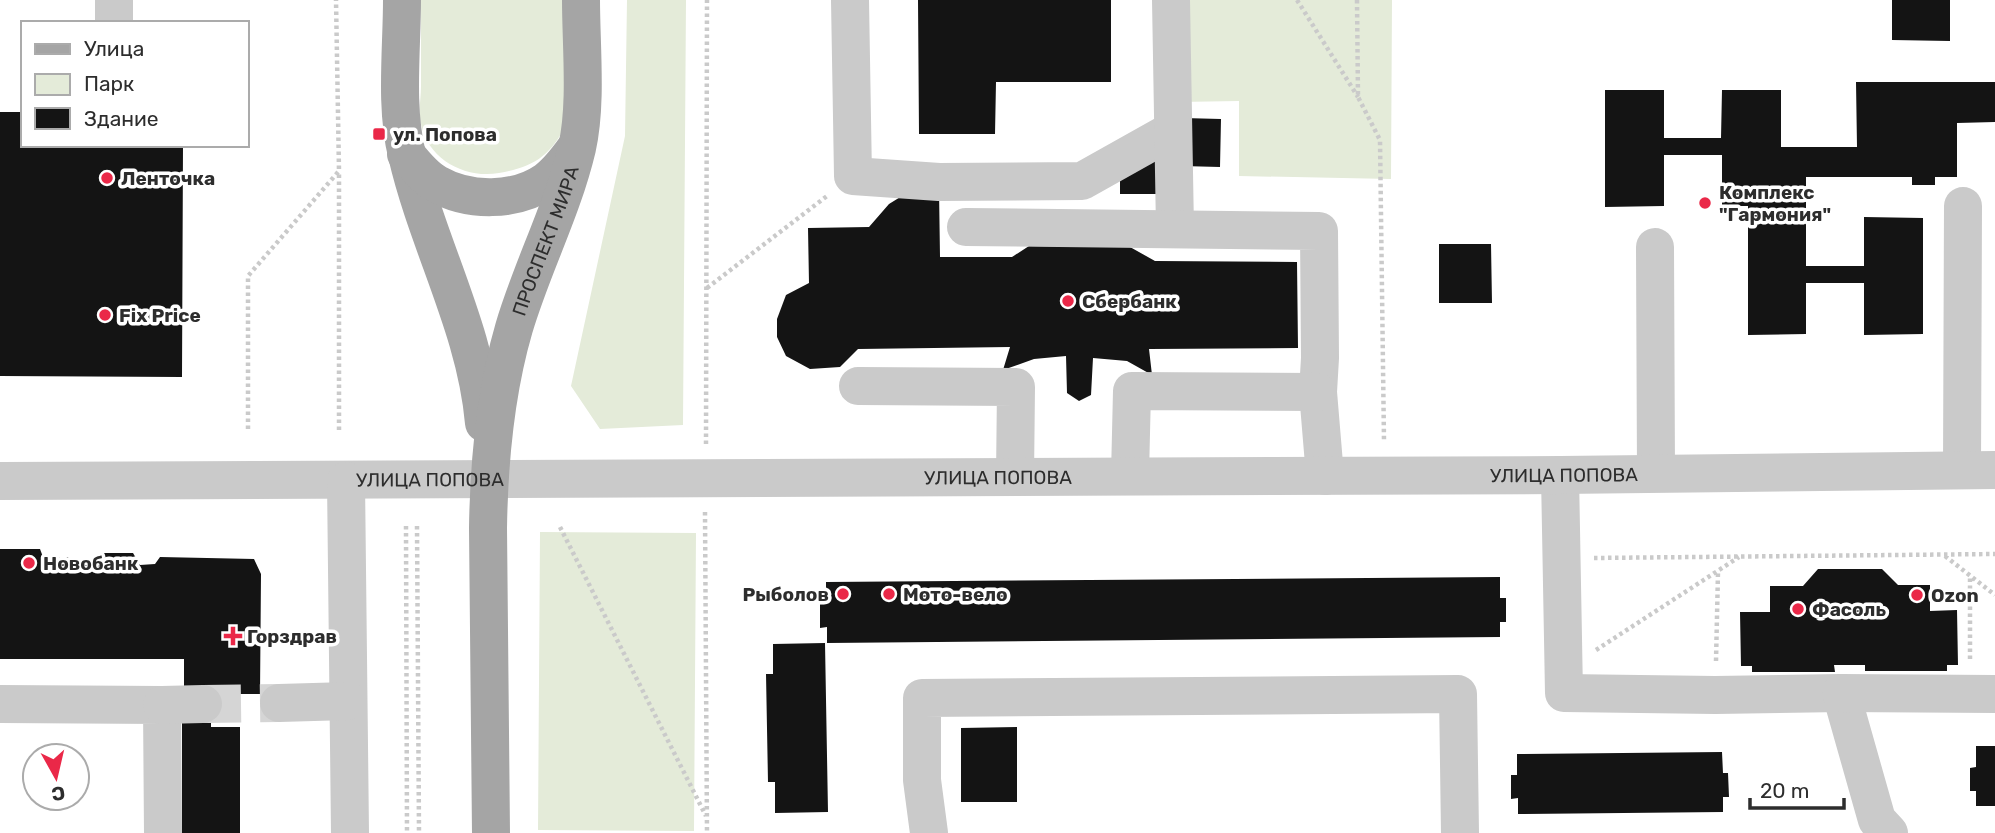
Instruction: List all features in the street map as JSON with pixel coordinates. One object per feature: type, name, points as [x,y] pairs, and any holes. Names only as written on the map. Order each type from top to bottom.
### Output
[{"type":"main road","name":"ПРОСПЕКТ МИРА","points":[[402,0],[402,127],[406,153],[418,196],[465,327],[482,396],[489,480],[491,833]]},
{"type":"main road","name":"ПРОСПЕКТ МИРА","points":[[489,480],[497,397],[514,327],[563,199],[577,148],[581,125],[581,0]]},
{"type":"main road","points":[[406,153],[419,170],[436,184],[464,195],[497,196],[528,189],[545,181],[577,148]]},
{"type":"street","points":[[114,0],[114,21]]},
{"type":"street","points":[[850,0],[853,176],[939,182],[1082,181],[1173,130]]},
{"type":"street","points":[[1171,0],[1175,229]]},
{"type":"street","points":[[1963,206],[1979,470]]},
{"type":"street","points":[[966,228],[1319,231],[1318,392],[1325,476]]},
{"type":"street","points":[[1654,247],[1656,473]]},
{"type":"street","points":[[859,386],[1016,387],[1016,477]]},
{"type":"street","points":[[1130,475],[1132,391],[1318,392]]},
{"type":"street","name":"УЛИЦА ПОПОВА","points":[[0,481],[1560,475],[1979,470]]},
{"type":"street","points":[[1560,475],[1564,693],[1983,694]]},
{"type":"street","points":[[346,481],[350,833]]},
{"type":"street","points":[[1841,693],[1877,820],[1889,833]]},
{"type":"street","points":[[929,833],[922,780],[922,698],[1444,694],[1458,694],[1460,833]]},
{"type":"street","points":[[279,703],[348,701]]},
{"type":"street","points":[[0,704],[203,704]]},
{"type":"street","points":[[162,705],[163,833]]},
{"type":"path","points":[[336,0],[339,430]]},
{"type":"path","points":[[707,0],[707,833]]},
{"type":"path","points":[[1297,0],[1358,97],[1380,140],[1384,441]]},
{"type":"path","points":[[1357,0],[1358,97]]},
{"type":"path","points":[[248,429],[248,276],[339,172]]},
{"type":"path","points":[[707,288],[853,176]]},
{"type":"path","points":[[406,526],[407,833]]},
{"type":"path","points":[[416,526],[419,833]]},
{"type":"path","points":[[560,527],[706,817]]},
{"type":"path","points":[[1944,555],[1995,595]]},
{"type":"path","points":[[1561,558],[1995,555]]},
{"type":"path","points":[[1563,671],[1739,556]]},
{"type":"path","points":[[1715,695],[1718,571]]},
{"type":"path","points":[[1970,576],[1983,694]]},
{"type":"green space","points":[[421,0],[567,0],[566,125],[554,145],[540,158],[522,167],[499,173],[474,173],[450,164],[432,148],[425,137],[420,115]]},
{"type":"green space","points":[[627,0],[686,0],[683,425],[600,429],[571,386],[625,136]]},
{"type":"green space","points":[[1179,0],[1392,0],[1391,179],[1239,176],[1239,101],[1178,102]]},
{"type":"green space","points":[[540,532],[696,533],[694,831],[538,830]]},
{"type":"building","points":[[918,0],[1111,0],[1111,82],[996,82],[995,134],[919,134]]},
{"type":"building","points":[[1892,0],[1950,0],[1950,41],[1892,40]]},
{"type":"building","points":[[1856,82],[1995,82],[1995,122],[1957,123],[1957,177],[1935,177],[1935,185],[1912,185],[1912,177],[1806,177],[1806,266],[1864,266],[1864,217],[1923,218],[1923,334],[1864,335],[1864,283],[1806,283],[1806,334],[1748,335],[1748,206],[1722,206],[1722,155],[1664,155],[1664,206],[1605,207],[1605,90],[1664,90],[1664,138],[1721,138],[1722,90],[1781,90],[1781,147],[1857,147]]},
{"type":"building","points":[[0,112],[21,112],[21,147],[183,147],[182,377],[0,376]]},
{"type":"building","points":[[1183,118],[1221,119],[1220,167],[1182,166]]},
{"type":"building","points":[[1120,160],[1163,160],[1162,194],[1120,194]]},
{"type":"building","points":[[939,189],[940,257],[1012,257],[1029,246],[1130,247],[1155,261],[1297,262],[1298,348],[1149,349],[1152,375],[1127,361],[1093,358],[1091,395],[1079,401],[1067,393],[1066,356],[1034,359],[1003,370],[1010,347],[858,349],[840,367],[810,369],[786,356],[777,337],[777,319],[786,295],[809,283],[808,228],[869,227],[889,204],[910,191]]},
{"type":"building","points":[[1439,244],[1491,244],[1492,303],[1439,303]]},
{"type":"building","points":[[0,549],[40,549],[43,557],[70,557],[76,566],[94,565],[102,553],[133,553],[140,565],[155,564],[160,557],[254,559],[261,574],[260,694],[184,694],[184,659],[0,659]]},
{"type":"building","points":[[1818,569],[1882,569],[1898,585],[1930,585],[1930,611],[1957,610],[1958,665],[1947,665],[1947,671],[1865,671],[1865,665],[1834,665],[1835,672],[1752,672],[1752,666],[1741,666],[1740,612],[1770,612],[1770,586],[1803,586]]},
{"type":"building","points":[[1500,577],[1500,598],[1506,598],[1506,622],[1500,622],[1500,637],[827,643],[827,627],[820,628],[820,604],[826,604],[826,582]]},
{"type":"building","points":[[825,643],[828,812],[775,813],[775,782],[768,782],[766,674],[773,674],[773,644]]},
{"type":"building","points":[[182,723],[240,727],[240,833],[182,833]]},
{"type":"building","points":[[1017,727],[1017,802],[961,802],[961,728]]},
{"type":"building","points":[[1976,746],[1995,746],[1995,806],[1976,806],[1976,791],[1970,791],[1970,768],[1976,767]]},
{"type":"building","points":[[1722,752],[1723,773],[1728,773],[1729,797],[1723,797],[1723,812],[1518,814],[1518,798],[1511,799],[1511,775],[1517,775],[1517,754]]},
{"type":"tunnel","points":[[203,704],[279,703]]},
{"type":"place","name":"ул. Попова","points":[[379,134]]},
{"type":"place","name":"Ленточка","points":[[107,178]]},
{"type":"place","name":"Комплекс \"Гармония\"","points":[[1705,203]]},
{"type":"place","name":"Сбербанк","points":[[1068,301]]},
{"type":"place","name":"Fix Price","points":[[105,315]]},
{"type":"place","name":"Новобанк","points":[[29,563]]},
{"type":"place","name":"Рыболов","points":[[843,594]]},
{"type":"place","name":"Мото-вело","points":[[889,594]]},
{"type":"place","name":"Ozon","points":[[1917,595]]},
{"type":"place","name":"Фасоль","points":[[1798,609]]},
{"type":"place","name":"Горздрав","points":[[233,636]]}]
